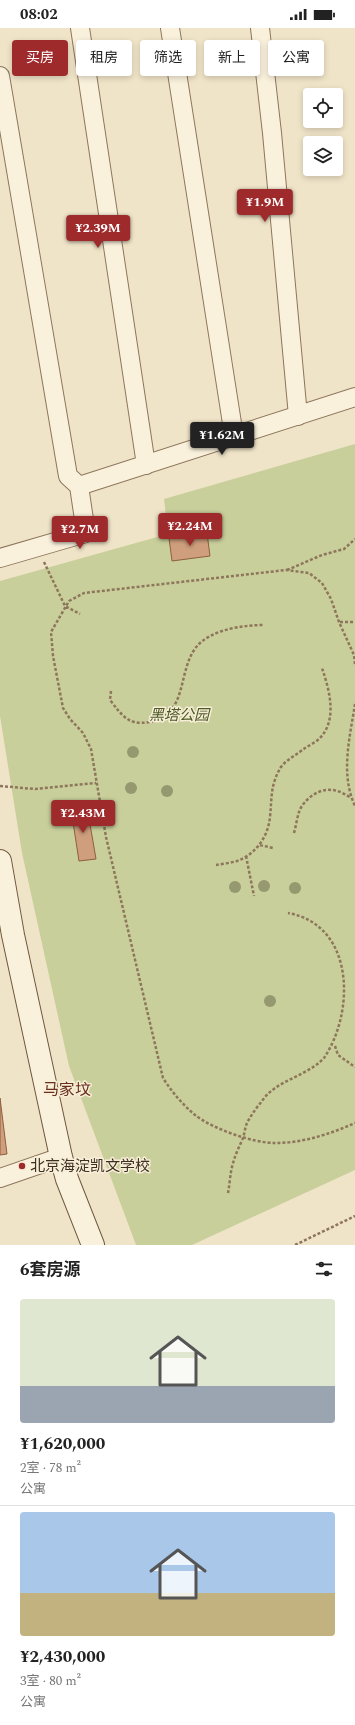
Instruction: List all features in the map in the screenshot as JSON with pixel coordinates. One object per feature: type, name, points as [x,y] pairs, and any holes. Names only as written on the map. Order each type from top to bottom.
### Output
[{"type":"street","points":[[80,28],[146,465]]},
{"type":"street","points":[[170,28],[234,436]]},
{"type":"street","points":[[260,28],[272,133],[298,416]]},
{"type":"street","points":[[0,76],[68,476],[79,486],[86,533],[0,558]]},
{"type":"street","points":[[79,486],[355,397]]},
{"type":"street","points":[[0,861],[13,935],[61,1157],[67,1179],[93,1245]]},
{"type":"street","points":[[0,1178],[61,1157]]},
{"type":"path","points":[[286,570],[322,555],[344,549],[355,539]]},
{"type":"path","points":[[37,547],[65,606],[80,614]]},
{"type":"path","points":[[355,664],[354,655],[339,622],[331,599],[322,583],[309,573],[286,570],[84,593],[69,601],[51,632],[52,656],[63,708],[70,719],[83,733],[90,749],[106,837],[163,1078],[175,1095],[196,1115],[222,1129],[250,1140],[275,1143],[301,1140],[331,1134],[355,1123]]},
{"type":"path","points":[[339,622],[355,622]]},
{"type":"path","points":[[112,691],[110,700],[122,716],[132,722],[155,721],[168,714],[175,707],[180,695],[189,657],[199,644],[227,630],[245,625],[264,625]]},
{"type":"path","points":[[216,865],[236,861],[246,856],[260,845],[266,834],[269,823],[270,799],[273,786],[282,766],[321,737],[328,724],[331,707],[329,687],[322,668]]},
{"type":"path","points":[[355,704],[347,754],[351,798],[355,806]]},
{"type":"path","points":[[0,786],[35,789],[96,783]]},
{"type":"path","points":[[294,833],[299,810],[307,800],[318,792],[329,789],[351,798]]},
{"type":"path","points":[[260,845],[273,848]]},
{"type":"path","points":[[246,856],[254,896]]},
{"type":"path","points":[[288,913],[306,917],[321,927],[337,943]]},
{"type":"path","points":[[228,1193],[233,1161],[243,1137],[247,1122],[270,1091],[308,1071],[324,1058],[335,1045],[340,1035]]},
{"type":"path","points":[[335,1045],[338,1055],[355,1067]]},
{"type":"path","points":[[295,1245],[355,1216]]},
{"type":"green space","name":"黑塔公园","points":[[355,444],[355,1170],[192,1245],[136,1245],[69,1066],[22,853],[0,716],[0,581],[168,534],[164,499]]},
{"type":"building","points":[[207,533],[210,556],[172,561],[169,538]]},
{"type":"building","points":[[87,807],[96,859],[79,861],[71,809]]},
{"type":"building","points":[[0,1098],[7,1154],[0,1155]]},
{"type":"place","name":"北京海淀凯文学校","points":[[22,1166]]},
{"type":"district","name":"马家坟","points":[[67,1089]]}]
